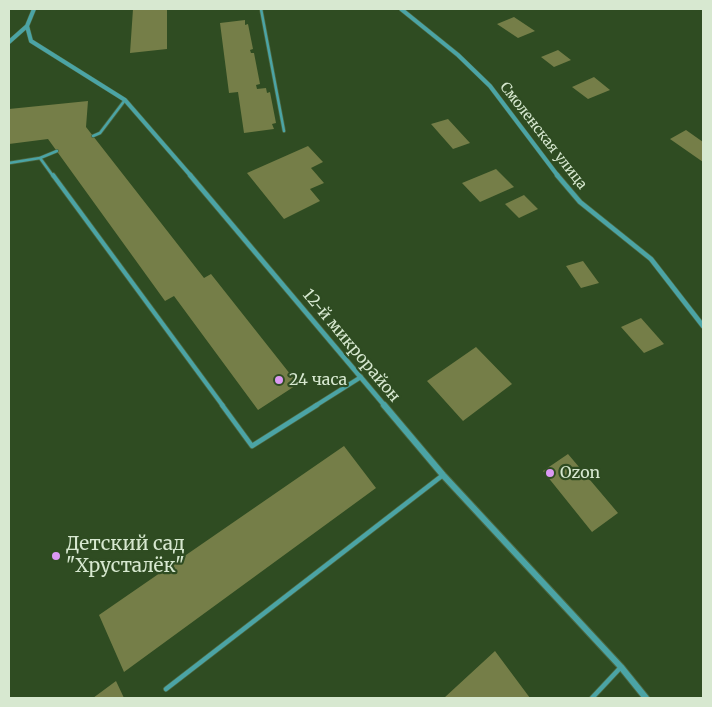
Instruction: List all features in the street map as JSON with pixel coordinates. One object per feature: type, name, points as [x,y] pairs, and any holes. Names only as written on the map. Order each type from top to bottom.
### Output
[{"type":"street","points":[[9,42],[27,26],[34,9]]},
{"type":"street","name":"Смоленская улица","points":[[401,9],[458,55],[490,86],[553,170],[580,202],[651,259],[703,326]]},
{"type":"street","name":"12-й микрорайон","points":[[27,26],[31,41],[125,100],[443,475],[621,667],[646,698]]},
{"type":"lane","points":[[261,9],[284,131]]},
{"type":"lane","points":[[93,136],[100,133],[125,100]]},
{"type":"lane","points":[[9,163],[40,158],[57,151]]},
{"type":"lane","points":[[40,158],[252,446],[361,377]]},
{"type":"lane","points":[[166,689],[443,475]]},
{"type":"lane","points":[[592,698],[621,667]]},
{"type":"building","points":[[133,9],[167,9],[167,49],[130,53]]},
{"type":"building","points":[[514,17],[535,31],[518,38],[497,24]]},
{"type":"building","points":[[245,20],[245,25],[248,24],[253,49],[250,50],[251,53],[254,53],[260,84],[256,85],[257,89],[266,88],[267,93],[270,92],[276,123],[272,124],[274,129],[244,133],[238,92],[229,93],[220,23]]},
{"type":"building","points":[[558,50],[571,60],[554,67],[541,57]]},
{"type":"building","points":[[594,77],[610,90],[588,99],[572,87]]},
{"type":"building","points":[[88,101],[86,127],[204,278],[211,274],[298,384],[258,410],[174,296],[165,301],[48,139],[9,144],[9,109]]},
{"type":"building","points":[[448,119],[470,143],[453,149],[431,124]]},
{"type":"building","points":[[686,130],[703,142],[703,162],[670,139]]},
{"type":"building","points":[[308,146],[323,162],[311,168],[324,183],[310,189],[320,201],[284,219],[247,173]]},
{"type":"building","points":[[496,169],[514,187],[480,202],[462,183]]},
{"type":"building","points":[[524,195],[538,209],[519,218],[505,204]]},
{"type":"building","points":[[583,261],[599,283],[581,288],[566,266]]},
{"type":"building","points":[[641,318],[664,344],[644,353],[621,327]]},
{"type":"building","points":[[476,347],[512,384],[463,421],[427,381]]},
{"type":"building","points":[[344,446],[376,488],[124,672],[99,615]]},
{"type":"building","points":[[568,454],[618,513],[592,532],[543,471]]},
{"type":"building","points":[[495,651],[530,698],[444,698]]},
{"type":"building","points":[[116,681],[124,698],[93,698]]},
{"type":"place","name":"24 часа","points":[[279,380]]},
{"type":"place","name":"Ozon","points":[[550,473]]},
{"type":"place","name":"Детский сад \"Хрусталёк\"","points":[[56,556]]}]
